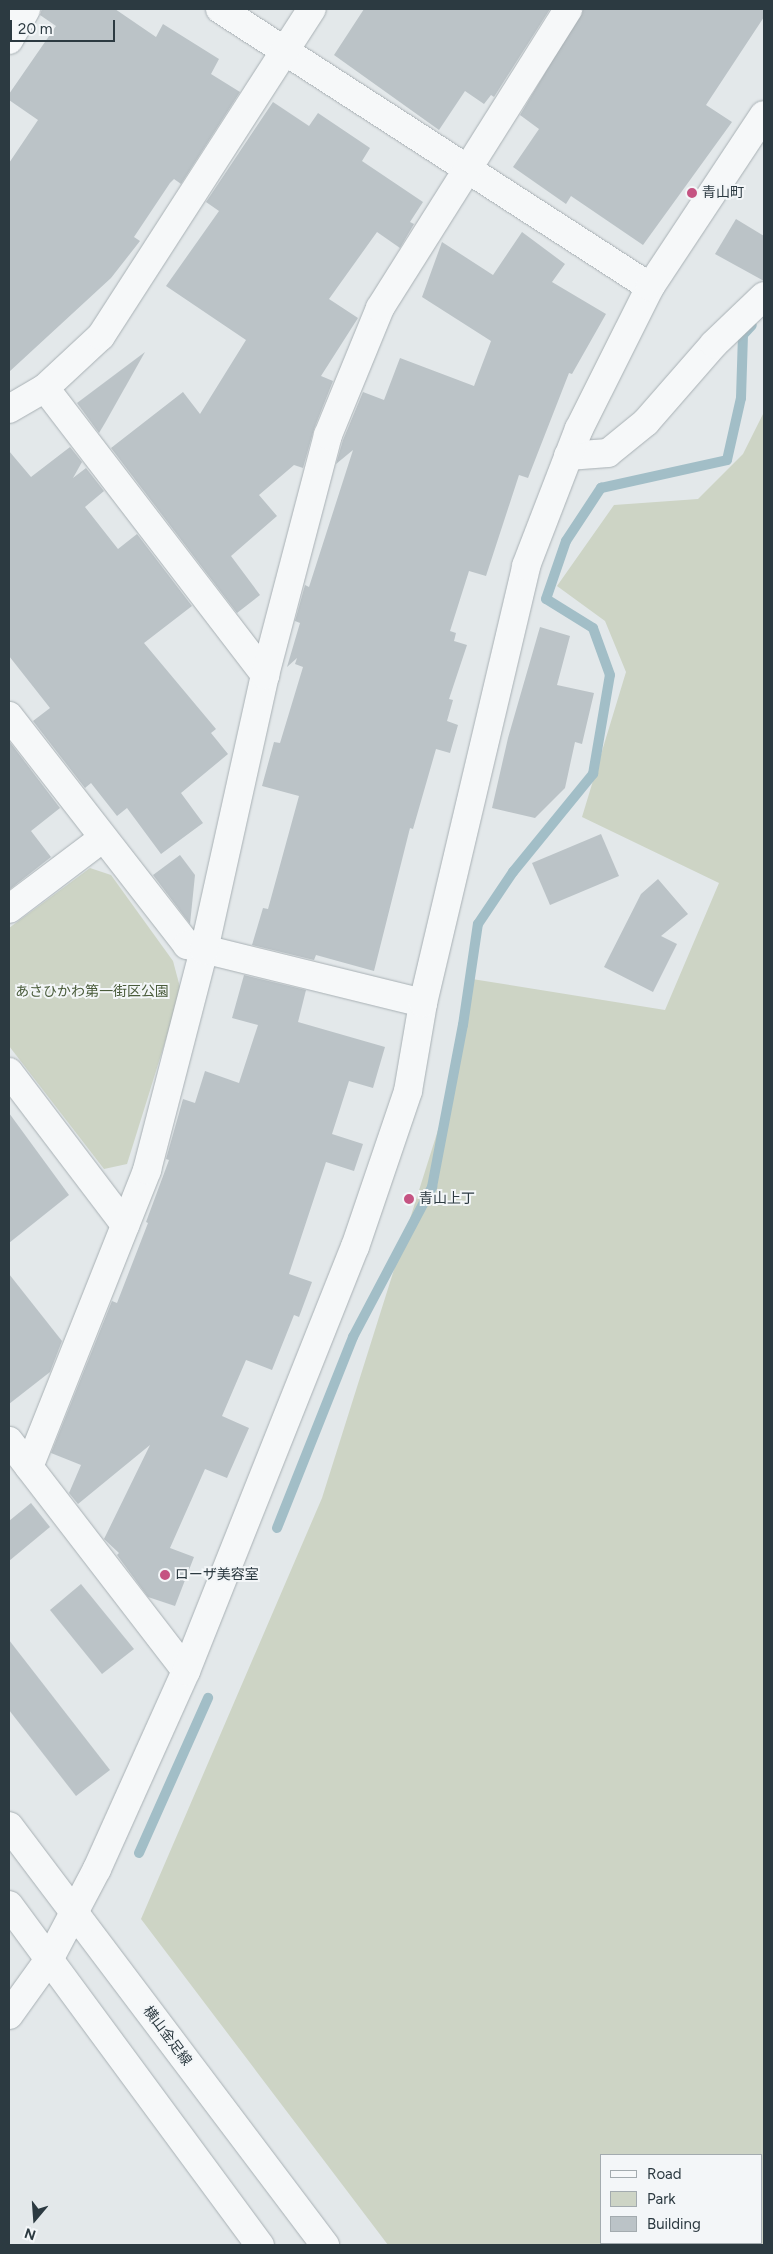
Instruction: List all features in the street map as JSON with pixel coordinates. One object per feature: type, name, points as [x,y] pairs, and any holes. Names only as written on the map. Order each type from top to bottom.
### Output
[{"type":"street","points":[[9,40],[26,9]]},
{"type":"street","points":[[220,9],[650,287]]},
{"type":"street","points":[[9,409],[45,388],[101,336],[284,49],[312,9]]},
{"type":"street","points":[[29,1467],[147,1170],[204,950],[265,675],[328,435],[380,308],[568,9]]},
{"type":"street","points":[[9,2015],[50,1958],[75,1914],[186,1671],[355,1247],[408,1091],[423,1003],[526,566],[568,456],[650,287],[764,115]]},
{"type":"street","points":[[568,456],[608,453],[646,422],[714,344],[764,296]]},
{"type":"street","points":[[45,388],[265,675]]},
{"type":"street","points":[[9,716],[188,945],[423,1003]]},
{"type":"street","points":[[9,909],[104,838]]},
{"type":"street","points":[[9,1072],[125,1225]]},
{"type":"street","points":[[9,1440],[186,1671]]},
{"type":"street","name":"横山金足線","points":[[9,1826],[325,2245]]},
{"type":"street","points":[[9,1905],[50,1958],[260,2245]]},
{"type":"green space","points":[[764,412],[764,2245],[388,2245],[141,1919],[322,1498],[444,1111],[472,979],[665,1010],[719,883],[582,817],[626,672],[605,621],[557,586],[614,505],[698,499],[743,454]]},
{"type":"green space","name":"あさひかわ第一街区公園","points":[[90,868],[111,875],[173,961],[181,991],[127,1164],[104,1169],[9,1046],[9,928]]},
{"type":"building","points":[[42,9],[115,9],[156,37],[163,24],[219,59],[211,74],[240,92],[181,184],[174,179],[170,183],[134,237],[140,241],[111,278],[9,372],[9,163],[38,120],[9,100],[9,94],[56,26],[40,15]]},
{"type":"building","points":[[364,9],[550,9],[494,97],[491,95],[484,104],[465,91],[439,130],[334,55]]},
{"type":"building","points":[[583,9],[764,9],[764,17],[706,105],[732,122],[643,245],[571,196],[566,204],[513,167],[539,129],[520,115]]},
{"type":"building","points":[[273,102],[309,126],[318,113],[370,148],[362,161],[423,202],[410,222],[414,224],[400,248],[377,232],[329,299],[358,318],[321,376],[333,381],[314,429],[303,468],[294,465],[259,495],[277,516],[231,556],[260,595],[237,613],[111,448],[183,392],[200,414],[246,340],[166,286],[219,211],[206,202]]},
{"type":"building","points":[[736,219],[764,236],[764,281],[715,254]]},
{"type":"building","points":[[522,232],[565,264],[552,282],[606,314],[572,374],[569,373],[528,478],[519,475],[486,576],[469,571],[450,631],[456,633],[454,641],[467,645],[449,699],[453,700],[447,721],[458,725],[450,753],[436,749],[413,829],[410,828],[374,971],[316,955],[314,960],[252,945],[263,908],[268,909],[299,796],[262,786],[274,742],[280,743],[303,667],[295,664],[297,658],[287,667],[300,623],[295,621],[305,585],[309,587],[353,450],[336,464],[343,440],[363,392],[384,400],[400,358],[474,386],[491,341],[422,297],[442,242],[493,275]]},
{"type":"building","points":[[145,352],[105,423],[99,433],[77,403]]},
{"type":"building","points":[[70,447],[82,462],[73,478],[86,468],[104,491],[85,507],[118,549],[137,534],[192,606],[144,643],[216,729],[211,733],[228,754],[181,793],[203,823],[161,854],[127,808],[117,816],[91,783],[85,788],[33,721],[50,708],[9,656],[9,451],[31,477]]},
{"type":"building","points":[[540,627],[570,636],[557,685],[594,693],[582,744],[575,742],[565,788],[535,818],[492,808],[508,738]]},
{"type":"building","points":[[9,741],[60,808],[31,831],[51,857],[9,890]]},
{"type":"building","points":[[601,834],[619,876],[550,905],[532,863]]},
{"type":"building","points":[[180,855],[195,875],[190,924],[153,875]]},
{"type":"building","points":[[658,879],[688,914],[661,936],[677,944],[653,992],[604,967],[641,894]]},
{"type":"building","points":[[244,975],[306,990],[298,1022],[385,1047],[373,1088],[349,1081],[332,1134],[363,1144],[354,1171],[326,1162],[289,1274],[312,1282],[299,1317],[294,1315],[272,1370],[246,1360],[222,1416],[249,1428],[227,1478],[205,1469],[170,1548],[194,1557],[175,1606],[148,1597],[117,1555],[119,1553],[104,1539],[150,1445],[78,1504],[69,1493],[81,1465],[51,1453],[112,1301],[117,1303],[148,1223],[146,1222],[169,1160],[166,1159],[183,1099],[195,1103],[205,1071],[239,1083],[258,1025],[232,1018]]},
{"type":"building","points":[[9,1113],[69,1195],[9,1243]]},
{"type":"building","points":[[9,1274],[62,1341],[50,1372],[9,1404]]},
{"type":"building","points":[[31,1503],[50,1527],[9,1561],[9,1521]]},
{"type":"building","points":[[81,1584],[134,1649],[102,1674],[50,1610]]},
{"type":"building","points":[[9,1640],[110,1770],[76,1796],[9,1710]]},
{"type":"waterway","points":[[277,1528],[353,1337],[432,1187],[463,1025],[478,924],[513,872],[593,774],[610,675],[593,628],[546,599],[566,541],[601,488],[727,460],[741,398],[743,335],[752,325]]},
{"type":"waterway","points":[[139,1853],[208,1698]]},
{"type":"place","name":"青山町","points":[[692,193]]},
{"type":"place","name":"青山上丁","points":[[409,1199]]},
{"type":"place","name":"ローザ美容室","points":[[165,1575]]}]
